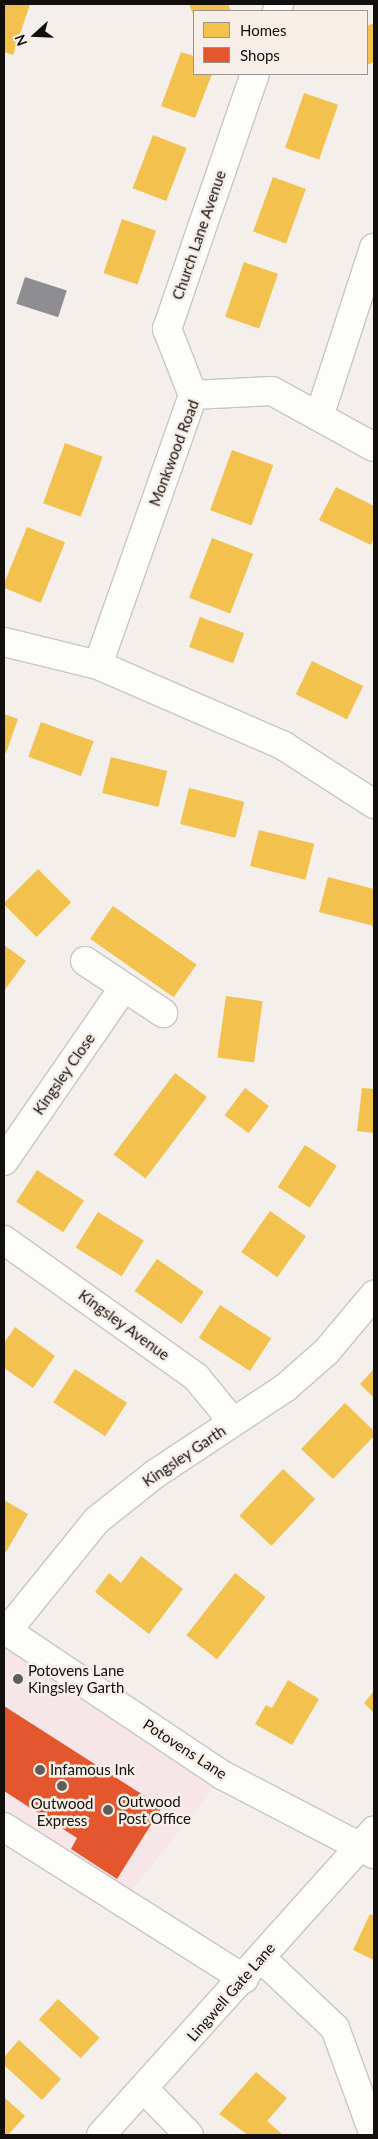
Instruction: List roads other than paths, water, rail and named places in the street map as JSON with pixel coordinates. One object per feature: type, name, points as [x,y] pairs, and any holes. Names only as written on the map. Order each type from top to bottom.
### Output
[{"type":"street","name":"Church Lane Avenue","points":[[193,394],[167,329],[255,75]]},
{"type":"street","points":[[319,417],[374,248]]},
{"type":"street","name":"Monkwood Road","points":[[98,665],[193,394],[272,391],[374,447]]},
{"type":"street","points":[[4,642],[98,665],[284,746],[374,804]]},
{"type":"street","points":[[85,961],[162,1012]]},
{"type":"street","name":"Kingsley Close","points":[[4,1161],[124,987]]},
{"type":"street","name":"Kingsley Avenue","points":[[4,1240],[196,1377],[233,1422]]},
{"type":"street","name":"Kingsley Garth","points":[[5,1630],[97,1520],[155,1474],[285,1388],[326,1352],[374,1295]]},
{"type":"street","name":"Potovens Lane","points":[[5,1630],[224,1776],[369,1844]]},
{"type":"street","points":[[4,1827],[252,1968],[335,2028],[374,2135]]},
{"type":"street","name":"Lingwell Gate Lane","points":[[101,2135],[252,1968],[369,1844]]},
{"type":"street","points":[[144,2088],[189,2135]]},
{"type":"place","name":"Potovens Lane Kingsley Garth","points":[[18,1679]]},
{"type":"place","name":"Infamous Ink","points":[[40,1770]]},
{"type":"place","name":"Outwood Express","points":[[62,1786]]},
{"type":"place","name":"Outwood Post Office","points":[[108,1810]]}]
